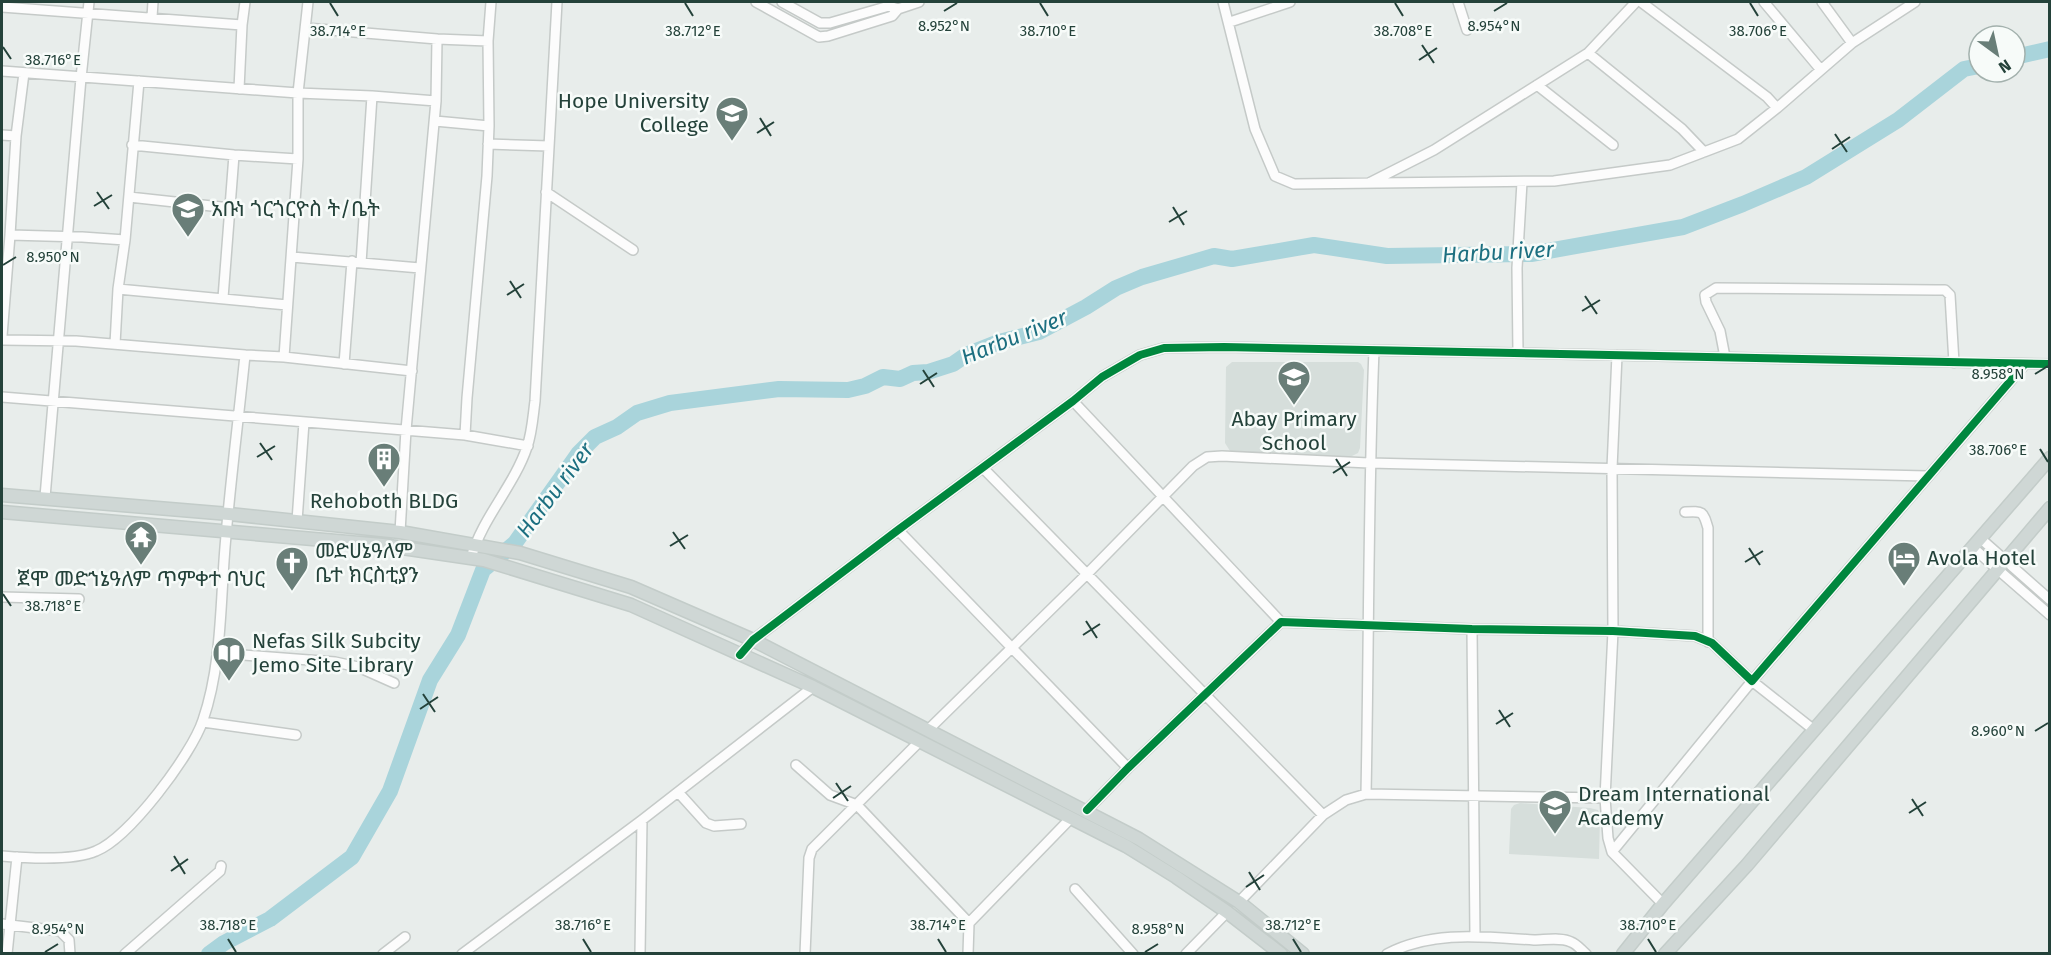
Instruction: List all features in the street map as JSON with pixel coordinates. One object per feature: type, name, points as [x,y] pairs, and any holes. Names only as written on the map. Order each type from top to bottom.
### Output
[{"type":"main road","points":[[1623,954],[1663,904],[2049,458]]},
{"type":"main road","points":[[2,495],[229,514],[400,532],[472,552],[484,560],[504,564],[631,605],[813,687],[1126,846],[1227,912],[1275,952]]},
{"type":"main road","points":[[1665,954],[1747,865],[2049,508]]},
{"type":"main road","points":[[2,512],[226,533],[472,552],[502,550],[520,553],[631,587],[753,640],[1139,838],[1239,902],[1303,954]]},
{"type":"main road","points":[[1032,799],[1040,787]]},
{"type":"street","points":[[45,497],[89,2]]},
{"type":"street","points":[[152,17],[153,2]]},
{"type":"street","points":[[239,89],[245,2]]},
{"type":"street","points":[[284,357],[298,159],[298,93],[308,2]]},
{"type":"street","points":[[465,435],[488,144],[488,41],[491,2]]},
{"type":"street","points":[[472,552],[528,446],[535,401],[556,2]]},
{"type":"street","points":[[756,2],[819,37],[892,16],[898,9],[916,2]]},
{"type":"street","points":[[782,2],[820,22],[830,23],[889,6],[898,9]]},
{"type":"street","points":[[1223,2],[1230,22],[1255,129],[1275,176],[1294,184],[1554,181],[1670,165],[1738,139],[1852,43],[1915,2]]},
{"type":"street","points":[[1230,22],[1290,2]]},
{"type":"street","points":[[1458,2],[1467,30]]},
{"type":"street","points":[[1367,184],[1434,150],[1588,53],[1636,2]]},
{"type":"street","points":[[1641,2],[1767,97],[1777,108]]},
{"type":"street","points":[[1764,2],[1821,70]]},
{"type":"street","points":[[1822,2],[1852,43]]},
{"type":"street","points":[[2,7],[30,5],[89,13],[242,25]]},
{"type":"street","points":[[306,28],[488,41]]},
{"type":"street","points":[[400,532],[406,430],[435,122],[436,39]]},
{"type":"street","points":[[1588,53],[1682,129],[1704,152]]},
{"type":"street","points":[[2,71],[436,101]]},
{"type":"street","points":[[24,73],[16,136],[2,338],[76,341],[284,357],[412,371]]},
{"type":"street","points":[[115,344],[118,289],[125,240],[139,81]]},
{"type":"street","points":[[1538,85],[1612,145]]},
{"type":"street","points":[[344,364],[357,262],[372,96]]},
{"type":"street","points":[[435,122],[489,126]]},
{"type":"street","points":[[2,135],[16,136]]},
{"type":"street","points":[[488,144],[549,146]]},
{"type":"street","points":[[132,145],[234,156],[298,159]]},
{"type":"street","points":[[223,298],[234,156]]},
{"type":"street","points":[[1518,353],[1517,268],[1522,182]]},
{"type":"street","points":[[546,192],[633,250]]},
{"type":"street","points":[[129,197],[230,208]]},
{"type":"street","points":[[10,235],[125,240]]},
{"type":"street","points":[[292,257],[420,268]]},
{"type":"street","points":[[1725,357],[1720,331],[1705,295],[1716,288],[1945,290],[1950,295],[1954,363]]},
{"type":"street","points":[[118,289],[287,305]]},
{"type":"street","points":[[740,656],[753,640],[1102,377],[1120,365],[1164,348],[1224,347],[2049,364]]},
{"type":"street","points":[[1366,794],[1370,624],[1369,463],[1374,350]]},
{"type":"street","points":[[2,856],[70,856],[94,852],[110,844],[160,792],[202,723],[211,695],[217,653],[226,533],[245,355]]},
{"type":"street","points":[[1617,355],[1612,468],[1613,631],[1605,798],[1608,838],[1612,852],[1663,904]]},
{"type":"street","points":[[1612,852],[1752,681],[2025,364]]},
{"type":"street","points":[[2,397],[465,435],[528,446]]},
{"type":"street","points":[[1073,401],[1281,622]]},
{"type":"street","points":[[297,521],[304,422]]},
{"type":"street","points":[[928,730],[1193,466],[1207,457],[1927,476]]},
{"type":"street","points":[[983,468],[1323,815]]},
{"type":"street","points":[[1685,512],[1703,513],[1708,528],[1708,642]]},
{"type":"street","points":[[898,530],[1128,768]]},
{"type":"street","points":[[1976,543],[2049,600]]},
{"type":"street","points":[[2001,564],[2049,615]]},
{"type":"street","points":[[2,597],[79,599]]},
{"type":"street","points":[[1087,810],[1281,622],[1472,629],[1613,631],[1695,636],[1726,655],[1752,681],[1814,730]]},
{"type":"street","points":[[1472,629],[1475,936]]},
{"type":"street","points":[[217,653],[335,662],[358,667],[394,682]]},
{"type":"street","points":[[462,954],[642,820],[813,687]]},
{"type":"street","points":[[202,723],[296,735]]},
{"type":"street","points":[[805,954],[809,858],[812,849],[919,742]]},
{"type":"street","points":[[796,765],[830,795],[857,805],[969,923]]},
{"type":"street","points":[[678,792],[706,823],[714,826],[741,824]]},
{"type":"street","points":[[1239,902],[1323,815],[1346,800],[1366,794],[1605,798]]},
{"type":"street","points":[[968,954],[969,923],[1070,819]]},
{"type":"street","points":[[640,954],[642,820]]},
{"type":"street","points":[[7,954],[6,924],[17,857]]},
{"type":"street","points":[[125,954],[220,870],[221,866]]},
{"type":"street","points":[[1076,889],[1133,954]]},
{"type":"street","points":[[1186,954],[1227,912]]},
{"type":"street","points":[[6,924],[60,931],[69,940],[70,954]]},
{"type":"street","points":[[1387,954],[1402,947],[1443,937],[1475,936],[1564,939],[1571,941],[1586,954]]},
{"type":"street","points":[[383,954],[405,937]]},
{"type":"street","points":[[476,943],[476,954]]},
{"type":"shaded area","name":"Abay Primary School","points":[[1232,362],[1358,362],[1361,364],[1364,370],[1358,453],[1350,457],[1230,451],[1225,443],[1226,367]]},
{"type":"shaded area","name":"Dream International Academy","points":[[1520,803],[1598,810],[1600,817],[1599,859],[1509,854],[1511,809]]},
{"type":"waterway","name":"Harbu river","points":[[2027,54],[2050,49]]},
{"type":"waterway","name":"Harbu river","points":[[209,954],[224,943],[270,919],[352,857],[390,791],[430,680],[458,635],[483,570],[515,543],[578,454],[595,437],[617,427],[637,413],[670,403],[779,389],[848,390],[865,386],[883,377],[900,379],[913,373],[928,372],[953,364],[966,355],[999,342],[1039,332],[1116,288],[1142,277],[1214,256],[1232,259],[1314,245],[1387,256],[1531,254],[1683,227],[1806,177],[1898,120],[1967,68]]},
{"type":"cycle path","points":[[740,655],[753,640],[1102,377],[1140,355],[1164,348],[1224,347],[2050,364]]},
{"type":"cycle path","points":[[1087,810],[1281,622],[1472,629],[1613,631],[1695,636],[1712,643],[1752,681],[2025,364]]},
{"type":"place","name":"Hope University College","points":[[732,142]]},
{"type":"place","name":"አቡነ ጎርጎርዮስ ት/ቤት","points":[[188,238]]},
{"type":"place","name":"Abay Primary School","points":[[1294,406]]},
{"type":"place","name":"Rehoboth BLDG","points":[[384,488]]},
{"type":"place","name":"ጀሞ መድኀኔዓለም ጥምቀተ ባህር","points":[[141,566]]},
{"type":"place","name":"Avola Hotel","points":[[1904,587]]},
{"type":"place","name":"መድሀኔዓለም ቤተ ክርስቲያን","points":[[292,592]]},
{"type":"place","name":"Nefas Silk Subcity Jemo Site Library","points":[[229,682]]},
{"type":"place","name":"Dream International Academy","points":[[1555,835]]}]
